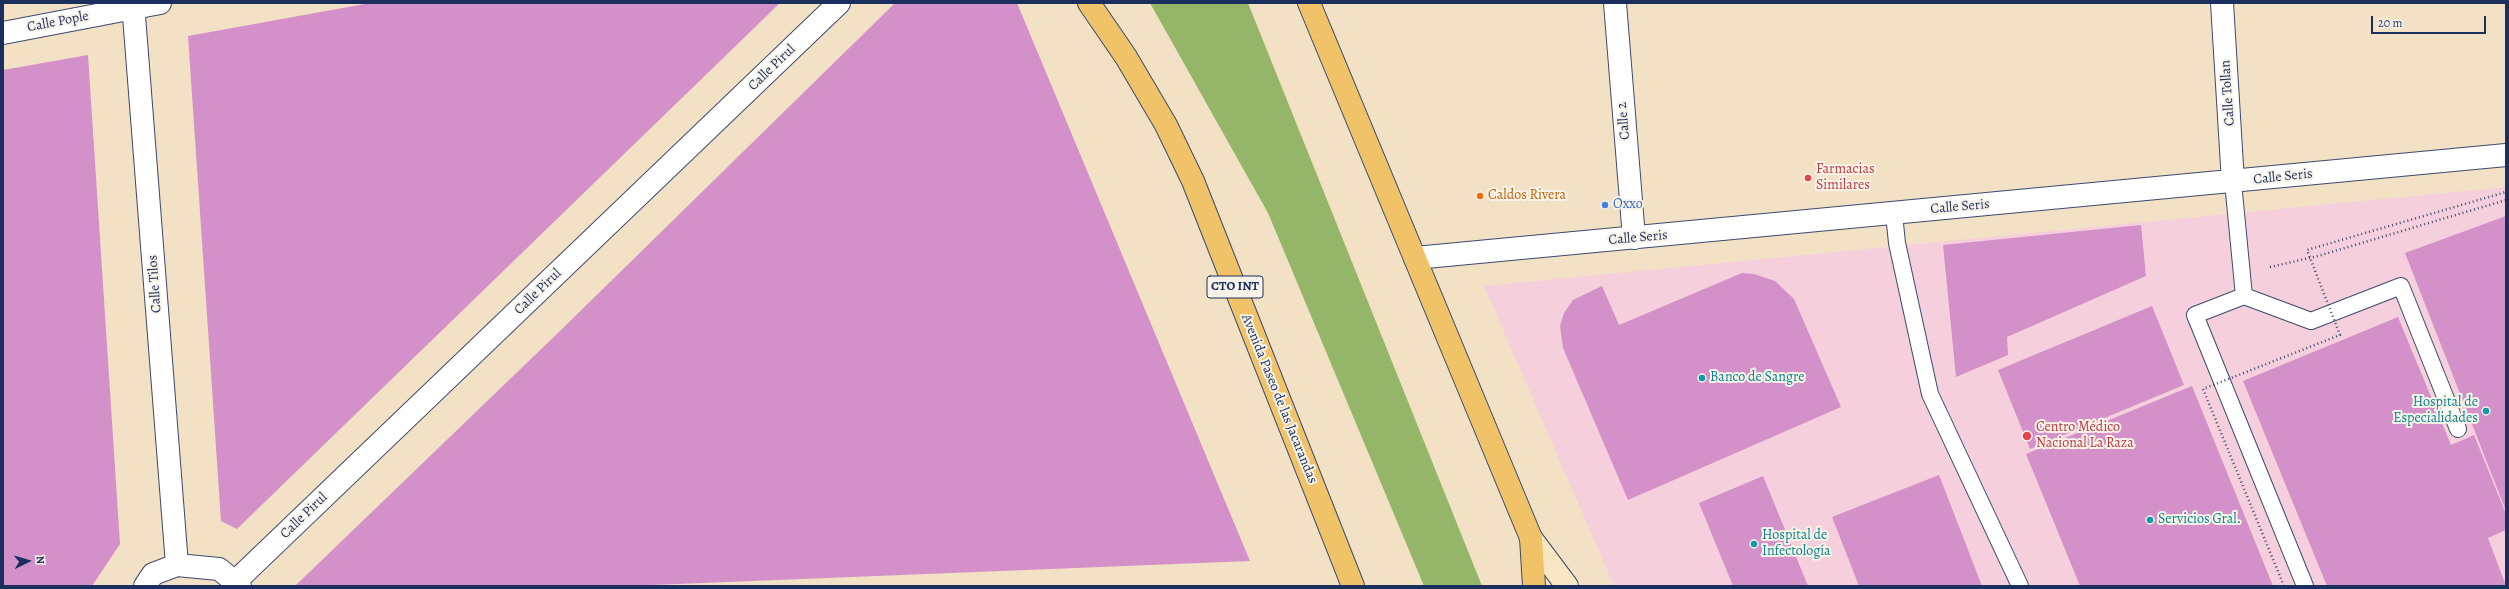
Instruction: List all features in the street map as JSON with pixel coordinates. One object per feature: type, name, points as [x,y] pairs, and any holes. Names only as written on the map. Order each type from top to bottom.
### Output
[{"type":"highway","name":"Avenida Paseo de las Jacarandas","points":[[1089,3],[1126,56],[1158,111],[1193,181],[1353,586]]},
{"type":"highway","points":[[1309,3],[1531,538],[1534,586]]},
{"type":"main road","points":[[1531,538],[1567,586]]},
{"type":"street","name":"Calle Pople","points":[[3,32],[133,5],[160,3]]},
{"type":"street","name":"Calle Pirul","points":[[238,584],[840,3]]},
{"type":"street","name":"Calle 2","points":[[1615,3],[1634,238]]},
{"type":"street","name":"Calle Tollan","points":[[2222,3],[2234,182]]},
{"type":"street","name":"Calle Tilos","points":[[133,5],[177,565]]},
{"type":"street","name":"Calle Seris","points":[[1415,258],[2234,182],[2506,155]]},
{"type":"street","points":[[146,586],[153,574],[177,565],[219,569],[238,584]]},
{"type":"lane","points":[[2234,182],[2244,296]]},
{"type":"lane","points":[[1894,214],[1897,243],[1930,394],[2020,586]]},
{"type":"lane","points":[[2304,586],[2195,315],[2244,296],[2311,321],[2401,286],[2458,429]]},
{"type":"path","points":[[2284,586],[2203,389],[2340,335],[2307,250],[2506,192]]},
{"type":"path","points":[[2241,273],[2318,256],[2506,200]]},
{"type":"shaded area","name":"Centro Médico Nacional La Raza","points":[[2506,187],[2506,586],[1614,586],[1484,286]]},
{"type":"green space","points":[[1150,3],[1248,3],[1482,586],[1424,586],[1268,213]]},
{"type":"building","points":[[370,3],[780,3],[237,529],[221,521],[188,36]]},
{"type":"building","points":[[895,3],[1017,3],[1250,561],[628,586],[295,586],[562,329]]},
{"type":"building","points":[[88,55],[120,544],[92,586],[3,586],[3,70]]},
{"type":"building","name":"Hospital de Especialidades","points":[[2506,216],[2506,511],[2405,253]]},
{"type":"building","points":[[2141,225],[2146,276],[2007,337],[2008,355],[1956,377],[1943,245]]},
{"type":"building","name":"Banco de Sangre","points":[[1742,273],[1754,274],[1775,281],[1794,299],[1841,407],[1628,500],[1563,348],[1560,326],[1564,313],[1573,300],[1602,286],[1619,325]]},
{"type":"building","points":[[2152,306],[2184,385],[2030,449],[1998,370]]},
{"type":"building","points":[[2398,317],[2451,445],[2474,435],[2506,514],[2506,530],[2488,538],[2506,586],[2327,586],[2243,381]]},
{"type":"building","name":"Servicios Gral.","points":[[2192,386],[2273,586],[2080,586],[2026,454]]},
{"type":"building","points":[[1939,475],[1982,586],[1859,586],[1832,517]]},
{"type":"building","name":"Hospital de Infectología","points":[[1763,476],[1808,586],[1733,586],[1699,503]]},
{"type":"place","name":"Farmacias Similares","points":[[1808,178]]},
{"type":"place","name":"Caldos Rivera","points":[[1480,196]]},
{"type":"place","name":"Oxxo","points":[[1605,205]]},
{"type":"place","name":"Banco de Sangre","points":[[1702,378]]},
{"type":"place","name":"Hospital de Especialidades","points":[[2486,411]]},
{"type":"place","name":"Centro Médico Nacional La Raza","points":[[2027,436]]},
{"type":"place","name":"Servicios Gral.","points":[[2150,520]]},
{"type":"place","name":"Hospital de Infectología","points":[[1754,544]]}]
